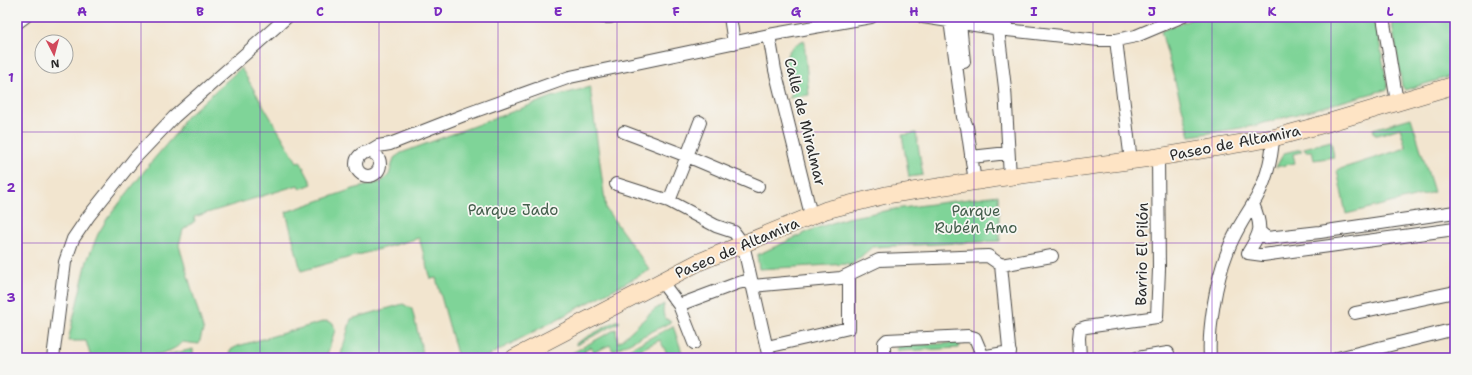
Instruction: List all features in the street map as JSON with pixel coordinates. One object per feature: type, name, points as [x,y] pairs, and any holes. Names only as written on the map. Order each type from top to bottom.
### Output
[{"type":"main road","name":"Paseo de Altamira","points":[[514,358],[661,281],[812,215],[851,203],[886,195],[1131,161],[1273,138],[1455,85]]},
{"type":"street","points":[[17,23],[25,17]]},
{"type":"street","points":[[53,358],[65,262],[73,239],[105,194],[139,153],[174,117],[286,17]]},
{"type":"street","points":[[603,17],[610,17]]},
{"type":"street","points":[[730,17],[734,43]]},
{"type":"street","points":[[390,144],[380,160],[380,168],[375,175],[367,177],[360,174],[357,170],[356,162],[360,154],[368,152],[378,146],[390,144],[464,115],[570,77],[769,35],[808,22],[872,17]]},
{"type":"street","points":[[923,17],[1002,30],[1092,40],[1116,40],[1136,36],[1181,17]]},
{"type":"street","points":[[1006,17],[1002,30],[1010,177]]},
{"type":"street","points":[[1383,17],[1397,102]]},
{"type":"street","points":[[955,22],[963,117],[967,127],[975,182]]},
{"type":"street","name":"Calle de Miralmar","points":[[769,35],[775,70],[812,215]]},
{"type":"street","points":[[1116,40],[1131,161]]},
{"type":"street","points":[[669,201],[700,122]]},
{"type":"street","points":[[624,132],[687,156],[758,186]]},
{"type":"street","points":[[1207,357],[1217,288],[1227,252],[1245,215],[1253,204],[1268,168],[1273,152],[1273,138]]},
{"type":"street","points":[[368,152],[375,154],[380,160]]},
{"type":"street","points":[[971,157],[1008,153]]},
{"type":"street","name":"Barrio El Pilón","points":[[1080,358],[1080,330],[1086,327],[1157,318],[1159,269],[1158,157]]},
{"type":"street","points":[[616,184],[669,201],[716,226],[734,232],[743,244],[768,352],[848,328],[849,276]]},
{"type":"street","points":[[1253,204],[1259,217],[1260,232],[1248,253],[1263,255],[1455,230]]},
{"type":"street","points":[[1260,232],[1267,238],[1320,232],[1455,212]]},
{"type":"street","points":[[679,305],[738,283],[841,278],[849,276],[879,260],[988,256],[1001,265],[1052,256]]},
{"type":"street","points":[[884,358],[884,343],[887,340],[968,336],[975,338],[979,357],[1010,355],[1001,265]]},
{"type":"street","points":[[661,281],[679,305],[694,343]]},
{"type":"street","points":[[1355,313],[1455,292]]},
{"type":"street","points":[[1338,358],[1455,329]]},
{"type":"street","points":[[1137,358],[1168,352]]},
{"type":"green space","points":[[1197,17],[1375,17],[1388,89],[1253,126],[1190,136],[1161,31]]},
{"type":"green space","points":[[1391,17],[1455,17],[1455,75],[1405,90],[1402,86]]},
{"type":"green space","points":[[804,40],[809,95],[789,98],[792,93],[786,69],[787,56],[795,45]]},
{"type":"green space","points":[[241,68],[297,162],[300,161],[312,184],[300,189],[298,185],[194,217],[195,221],[183,230],[179,245],[204,332],[202,333],[199,344],[182,342],[175,348],[165,353],[140,357],[91,358],[86,341],[68,341],[87,261],[98,234],[107,219],[177,132],[183,120]]},
{"type":"green space","name":"Parque Jado","points":[[590,87],[606,209],[650,270],[484,358],[458,358],[436,278],[431,279],[419,238],[301,271],[286,212],[353,189],[381,182],[389,175],[394,158],[401,153],[552,97]]},
{"type":"green space","points":[[1411,118],[1434,192],[1346,214],[1337,170],[1406,148],[1400,128],[1378,135],[1375,135],[1373,129]]},
{"type":"green space","points":[[916,133],[923,175],[909,177],[902,135]]},
{"type":"green space","points":[[1331,141],[1334,157],[1314,160],[1312,151],[1305,151],[1304,148]]},
{"type":"green space","points":[[1301,149],[1301,152],[1293,154],[1295,163],[1276,167],[1284,153]]},
{"type":"green space","name":"Parque Rubén Amo","points":[[998,195],[1000,241],[872,247],[849,267],[848,264],[759,269],[757,255],[814,229],[847,218],[895,209]]},
{"type":"green space","points":[[403,304],[412,309],[424,358],[340,358],[351,319]]},
{"type":"green space","points":[[664,304],[664,317],[671,322],[613,351],[610,345],[594,352],[591,347],[584,350],[587,356],[582,358],[563,358],[616,329],[618,343],[654,310]]},
{"type":"green space","points":[[618,320],[620,322],[576,345],[576,343]]},
{"type":"green space","points":[[326,321],[333,323],[335,330],[326,358],[228,358],[230,350],[238,346]]},
{"type":"green space","points":[[673,326],[684,358],[669,358],[660,340],[625,357],[623,352]]},
{"type":"green space","points":[[958,343],[960,345],[959,348],[899,351],[896,349],[898,346]]},
{"type":"green space","points":[[193,349],[193,355],[182,358],[168,358],[170,354]]}]
